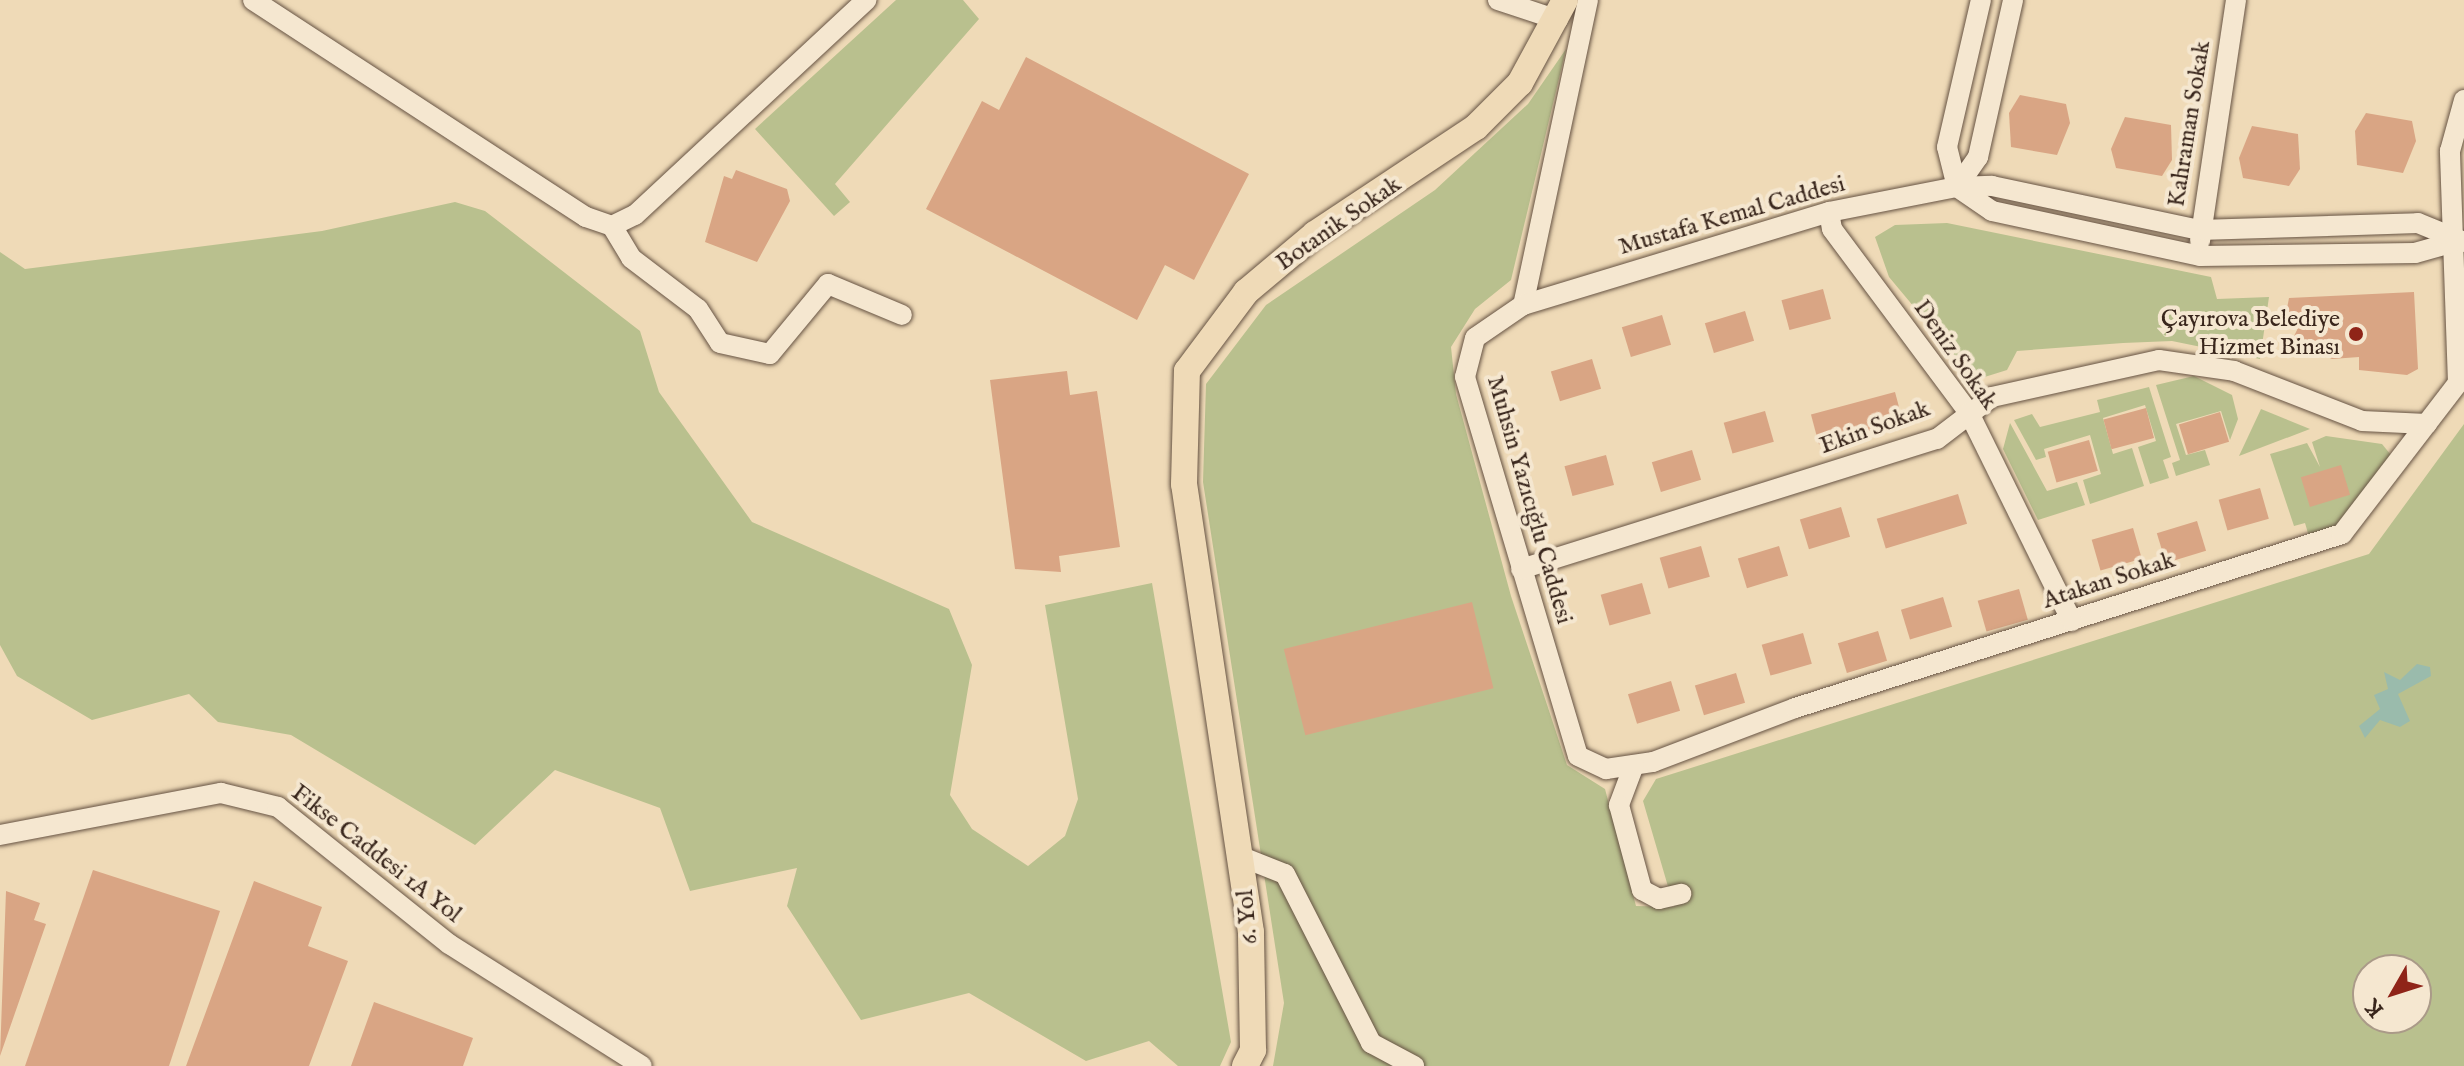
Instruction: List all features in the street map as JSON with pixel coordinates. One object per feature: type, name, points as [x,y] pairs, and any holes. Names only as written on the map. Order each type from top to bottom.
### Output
[{"type":"main road","name":"Botanik Sokak","points":[[1231,766],[1184,484],[1187,371],[1246,292],[1315,234],[1476,127],[1520,83],[1561,10]]},
{"type":"main road","name":"6. Yol","points":[[1231,766],[1242,857],[1253,1035],[1245,1066]]},
{"type":"street","points":[[253,0],[586,217],[612,226],[631,258],[698,309],[720,343],[770,354],[828,284],[902,315]]},
{"type":"street","points":[[612,226],[635,215],[866,0]]},
{"type":"street","points":[[1498,0],[1561,10]]},
{"type":"street","points":[[1523,305],[1588,0]]},
{"type":"street","points":[[1981,0],[1947,147],[1957,187],[1992,211],[2200,256],[2415,253],[2461,242]]},
{"type":"street","points":[[1957,187],[1978,157],[2013,0]]},
{"type":"street","name":"Kahraman Sokak","points":[[2200,256],[2199,230],[2236,0]]},
{"type":"street","name":"Atakan Sokak","points":[[1578,756],[1606,769],[1634,765],[2342,534],[2458,383],[2461,242],[2450,151],[2464,100]]},
{"type":"street","name":"Mustafa Kemal Caddesi","points":[[1523,305],[1829,212],[1957,187],[1992,186],[2199,230],[2418,223],[2461,242]]},
{"type":"street","name":"Deniz Sokak","points":[[1829,212],[1832,229],[1969,413],[2072,621]]},
{"type":"street","name":"Muhsin Yazıcığlu Caddesi","points":[[1523,305],[1475,338],[1465,377],[1578,756]]},
{"type":"street","name":"Ekin Sokak","points":[[1521,569],[1937,439],[1992,397],[2159,360],[2234,371],[2362,421],[2427,424]]},
{"type":"street","points":[[1634,765],[1619,805],[1642,890],[1659,899],[1681,894]]},
{"type":"street","name":"Fikse Caddesi 1A Yol","points":[[0,835],[221,793],[278,807],[449,944],[642,1066]]},
{"type":"street","points":[[1242,857],[1285,874],[1371,1043],[1414,1066]]},
{"type":"green space","points":[[896,0],[963,0],[979,19],[835,184],[850,202],[834,216],[755,129]]},
{"type":"green space","points":[[1566,49],[1511,280],[1475,309],[1451,347],[1456,394],[1511,596],[1567,765],[1605,789],[1636,906],[1674,907],[1643,801],[1656,779],[2369,554],[2464,424],[2464,1066],[1273,1066],[1284,1003],[1203,482],[1206,384],[1266,305],[1435,190],[1528,104]]},
{"type":"green space","points":[[455,202],[485,211],[640,331],[659,392],[752,522],[949,609],[972,665],[950,795],[972,829],[1028,866],[1065,836],[1078,799],[1045,605],[1152,583],[1231,1042],[1220,1066],[1178,1066],[1149,1041],[1086,1061],[969,993],[861,1020],[787,906],[797,868],[690,891],[660,808],[555,770],[475,845],[291,735],[218,722],[189,694],[92,720],[17,676],[0,645],[0,252],[25,269],[322,231]]},
{"type":"green space","points":[[1947,223],[2211,277],[2217,299],[2269,297],[2260,359],[2172,341],[2123,343],[2017,351],[2007,370],[1975,380],[1889,277],[1875,237],[1895,225]]},
{"type":"green space","points":[[2194,376],[2232,395],[2238,419],[2230,440],[2221,411],[2176,424],[2186,455],[2205,450],[2210,465],[2176,476],[2172,463],[2180,460],[2156,385]]},
{"type":"green space","points":[[2149,387],[2171,457],[2163,460],[2169,478],[2150,484],[2138,447],[2156,441],[2145,405],[2103,418],[2113,454],[2132,448],[2144,486],[2090,504],[2083,480],[2101,474],[2090,435],[2044,449],[2046,457],[2036,460],[2014,420],[2032,414],[2040,427],[2100,412],[2097,400]]},
{"type":"green space","points":[[2261,409],[2310,429],[2239,456]]},
{"type":"green space","points":[[2010,423],[2047,491],[2077,482],[2085,505],[2038,520],[2003,449]]},
{"type":"green space","points":[[2326,436],[2382,444],[2395,460],[2348,522],[2310,540],[2305,523],[2294,526],[2270,454],[2307,443],[2320,467],[2312,442]]},
{"type":"shaded area","points":[[2417,664],[2430,667],[2431,676],[2398,694],[2410,721],[2400,727],[2380,720],[2365,738],[2359,726],[2380,709],[2374,695],[2388,689],[2384,672],[2400,680]]},
{"type":"building","points":[[1026,57],[1249,174],[1194,280],[1165,265],[1137,320],[926,209],[982,101],[999,110]]},
{"type":"building","points":[[2020,95],[2066,104],[2070,123],[2057,155],[2011,147],[2009,113]]},
{"type":"building","points":[[2366,113],[2412,121],[2416,141],[2403,173],[2357,165],[2355,131]]},
{"type":"building","points":[[2125,117],[2171,125],[2172,160],[2162,176],[2116,168],[2111,149]]},
{"type":"building","points":[[2252,126],[2298,134],[2300,169],[2289,186],[2243,178],[2239,158]]},
{"type":"building","points":[[736,170],[787,189],[790,201],[757,262],[705,242],[724,176],[732,179]]},
{"type":"building","points":[[1823,289],[1831,319],[1789,330],[1781,300]]},
{"type":"building","name":"Çayırova Belediye Hizmet Binası","points":[[2414,292],[2418,369],[2407,375],[2359,370],[2359,357],[2332,359],[2292,340],[2298,328],[2283,329],[2289,298]]},
{"type":"building","points":[[1745,311],[1754,341],[1714,353],[1705,323]]},
{"type":"building","points":[[1662,315],[1671,345],[1631,357],[1622,327]]},
{"type":"building","points":[[1592,359],[1601,389],[1560,401],[1551,372]]},
{"type":"building","points":[[1067,371],[1070,395],[1097,391],[1120,547],[1059,556],[1061,572],[1015,569],[990,380]]},
{"type":"building","points":[[1895,392],[1903,422],[1819,444],[1811,415]]},
{"type":"building","points":[[2146,408],[2154,438],[2112,449],[2103,419]]},
{"type":"building","points":[[1765,411],[1774,442],[1732,454],[1724,423]]},
{"type":"building","points":[[2220,412],[2229,442],[2188,454],[2179,425]]},
{"type":"building","points":[[2089,440],[2098,471],[2056,483],[2048,452]]},
{"type":"building","points":[[1692,450],[1701,480],[1661,492],[1652,462]]},
{"type":"building","points":[[1606,455],[1614,485],[1572,496],[1564,466]]},
{"type":"building","points":[[2341,465],[2350,495],[2310,507],[2301,477]]},
{"type":"building","points":[[2260,488],[2269,519],[2227,531],[2219,500]]},
{"type":"building","points":[[1958,494],[1967,524],[1886,548],[1877,519]]},
{"type":"building","points":[[1841,507],[1850,537],[1809,549],[1800,520]]},
{"type":"building","points":[[2197,521],[2206,551],[2166,563],[2157,533]]},
{"type":"building","points":[[2133,528],[2142,559],[2100,571],[2092,540]]},
{"type":"building","points":[[1701,546],[1710,577],[1668,589],[1660,558]]},
{"type":"building","points":[[1779,546],[1788,576],[1747,588],[1738,559]]},
{"type":"building","points":[[1642,583],[1651,614],[1609,626],[1601,595]]},
{"type":"building","points":[[2019,589],[2028,620],[1986,632],[1978,601]]},
{"type":"building","points":[[1943,597],[1952,627],[1910,640],[1901,610]]},
{"type":"building","points":[[1472,602],[1494,688],[1305,735],[1284,649]]},
{"type":"building","points":[[1878,631],[1887,661],[1847,673],[1838,643]]},
{"type":"building","points":[[1803,633],[1812,664],[1770,676],[1762,645]]},
{"type":"building","points":[[1736,673],[1745,703],[1704,715],[1695,686]]},
{"type":"building","points":[[1671,681],[1680,711],[1637,724],[1628,694]]},
{"type":"building","points":[[93,870],[220,911],[169,1066],[25,1066]]},
{"type":"building","points":[[254,881],[322,907],[308,946],[348,961],[309,1066],[186,1066]]},
{"type":"building","points":[[6,891],[40,903],[34,920],[46,924],[0,1056]]},
{"type":"building","points":[[374,1002],[473,1038],[463,1066],[351,1066]]},
{"type":"place","name":"Çayırova Belediye Hizmet Binası","points":[[2356,334]]}]
